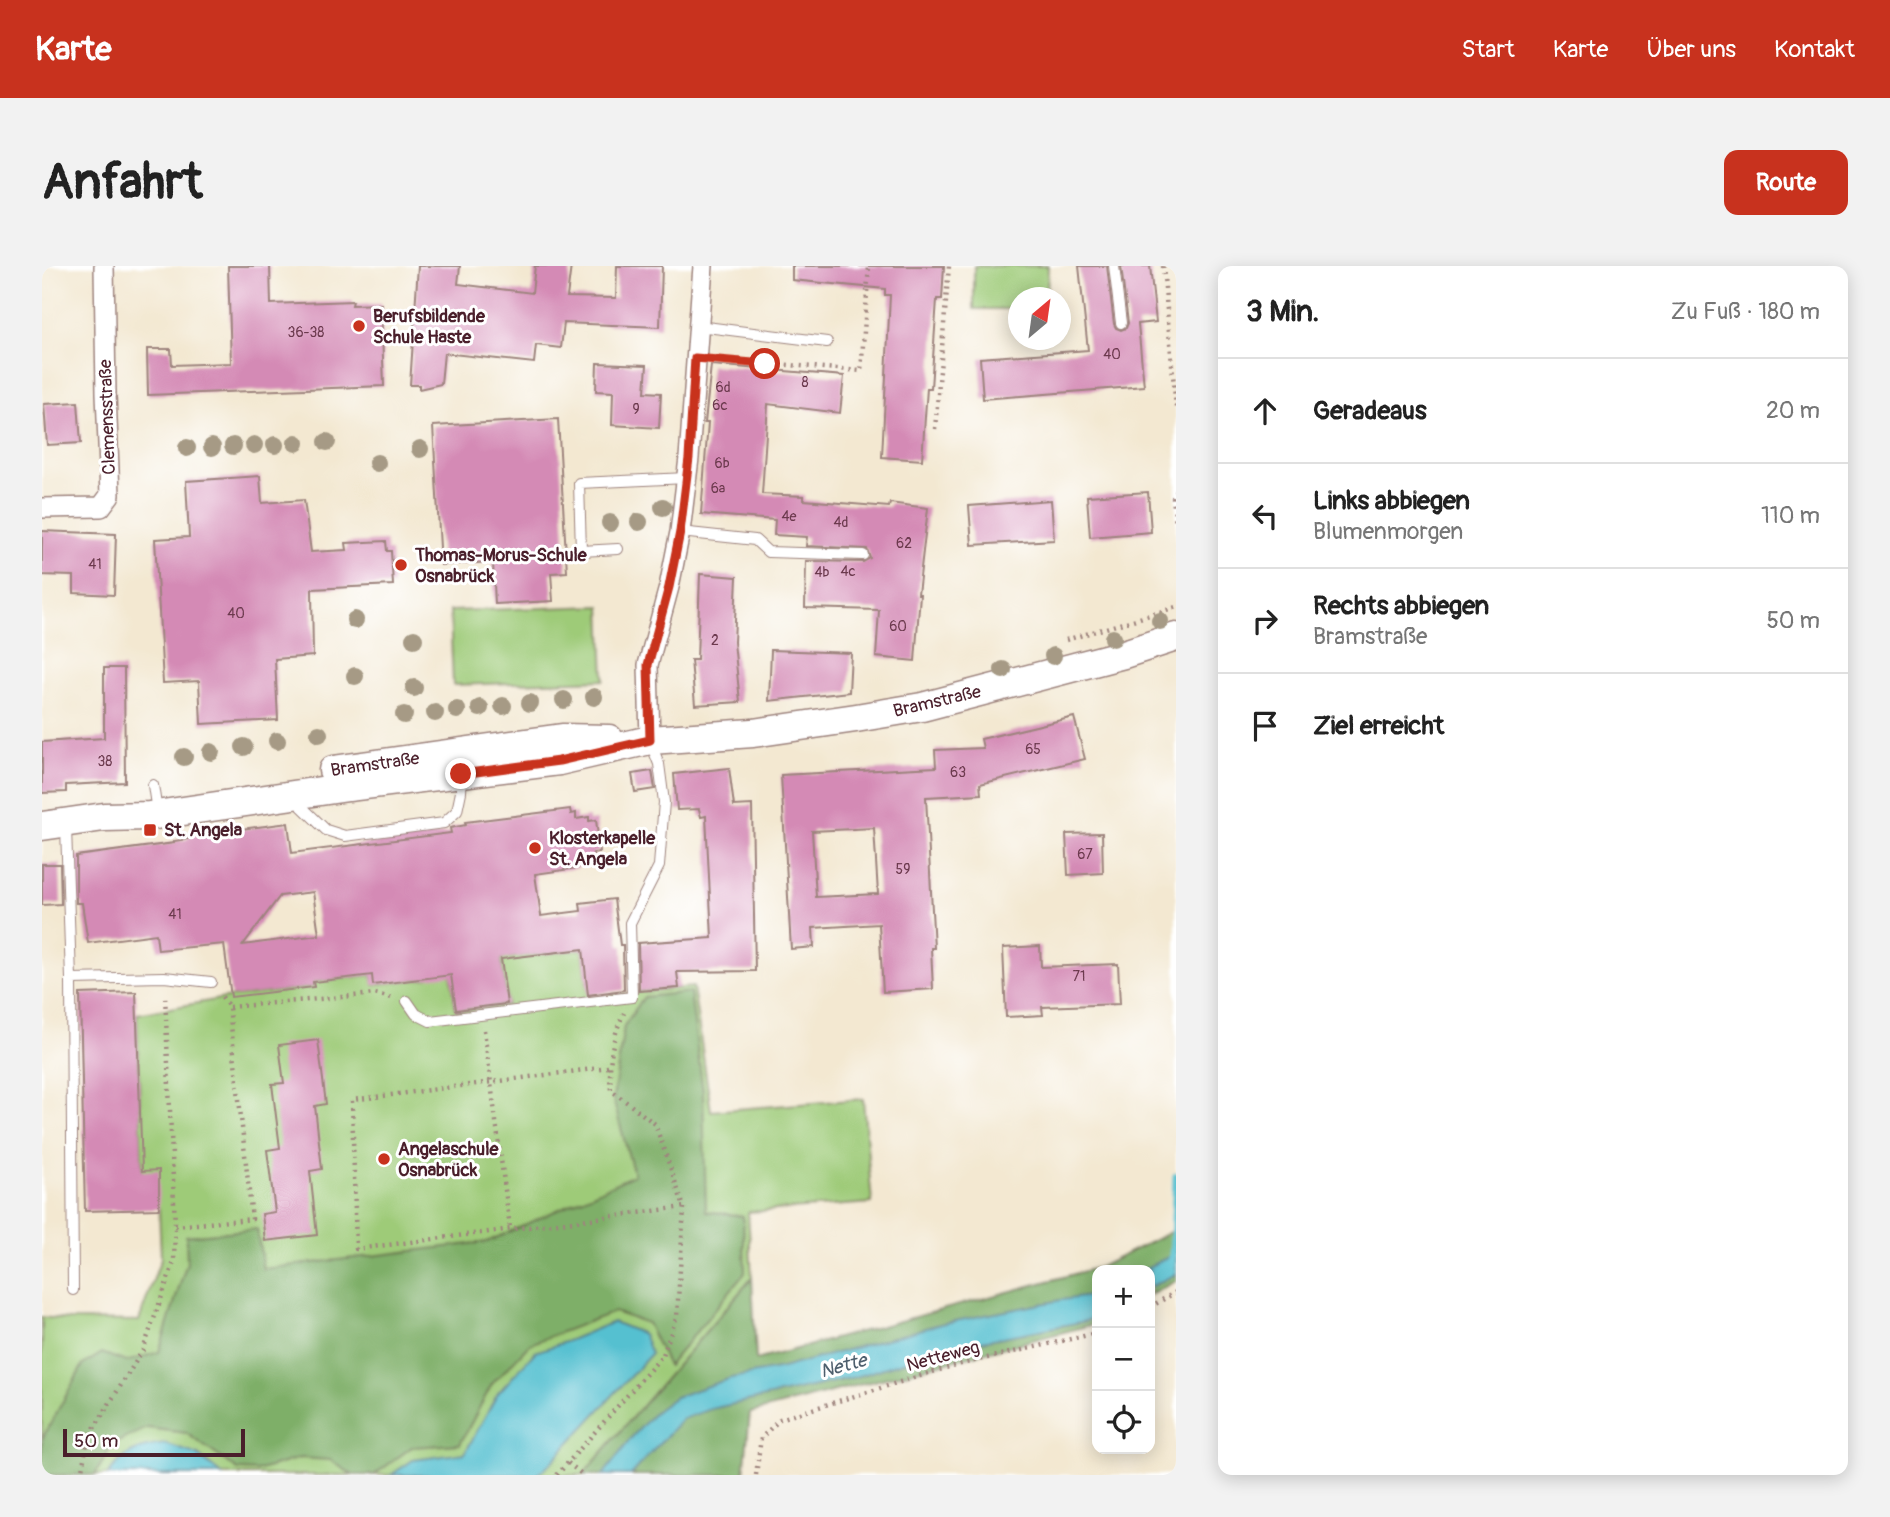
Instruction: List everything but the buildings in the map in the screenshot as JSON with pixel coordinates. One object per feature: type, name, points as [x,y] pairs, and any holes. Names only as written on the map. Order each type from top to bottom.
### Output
[{"type":"street","name":"Clemensstraße","points":[[42,509],[101,506],[110,495],[104,266]]},
{"type":"street","points":[[650,740],[648,665],[669,587],[680,532],[687,478],[703,266]]},
{"type":"street","name":"Bramstraße","points":[[54,825],[104,817],[155,800],[345,768],[559,761],[650,740],[753,733],[922,707],[1124,654],[1176,637]]},
{"type":"street","name":"Bramstraße","points":[[155,800],[290,795],[460,763]]},
{"type":"lane","points":[[1114,266],[1121,323]]},
{"type":"lane","points":[[698,326],[827,342]]},
{"type":"lane","points":[[618,549],[581,551],[579,484],[687,478]]},
{"type":"lane","points":[[680,532],[755,540],[768,552],[863,555]]},
{"type":"lane","points":[[407,1001],[416,1014],[430,1021],[632,997],[631,923],[659,866],[664,802],[659,764],[650,740]]},
{"type":"lane","points":[[290,795],[326,830],[345,836],[444,823],[457,811],[461,792],[460,763]]},
{"type":"lane","points":[[54,825],[71,979],[73,1290]]},
{"type":"lane","points":[[71,979],[164,977],[211,982]]},
{"type":"path","points":[[695,358],[861,371],[869,266]]},
{"type":"path","points":[[935,429],[949,266]]},
{"type":"path","points":[[1163,266],[1176,408]]},
{"type":"path","points":[[1176,490],[1176,524]]},
{"type":"path","points":[[1056,643],[1176,607]]},
{"type":"path","points":[[81,1475],[88,1438],[143,1350],[174,1262],[164,977]]},
{"type":"path","points":[[174,1226],[252,1219],[229,1007],[211,982]]},
{"type":"path","points":[[229,1007],[376,994],[407,1001]]},
{"type":"path","points":[[557,1475],[663,1355],[677,1316],[684,1207],[655,1124],[611,1090],[608,1067],[617,1026],[632,997]]},
{"type":"path","points":[[482,1015],[510,1228]]},
{"type":"path","points":[[608,1067],[352,1100],[356,1249],[684,1207]]},
{"type":"path","points":[[1155,1304],[1176,1292]]},
{"type":"path","name":"Netteweg","points":[[755,1475],[761,1438],[780,1419],[952,1366],[1092,1334]]},
{"type":"path","points":[[568,1463],[582,1475]]},
{"type":"green space","points":[[974,266],[1048,266],[1047,287],[1008,287],[1008,309],[974,309]]},
{"type":"green space","points":[[601,606],[604,680],[453,685],[450,611]]},
{"type":"green space","name":"Angelaschule Osnabrück","points":[[583,949],[589,997],[693,987],[711,1111],[863,1099],[872,1203],[748,1212],[752,1278],[583,1475],[42,1475],[42,1317],[139,1321],[161,1258],[159,1209],[142,1171],[137,1014],[231,997],[313,987],[313,982],[372,975],[374,985],[427,978],[450,965],[456,1011],[507,1005],[501,959]]},
{"type":"green space","points":[[690,992],[703,1092],[706,1211],[743,1216],[745,1273],[668,1366],[647,1323],[614,1312],[530,1344],[492,1384],[460,1444],[412,1447],[374,1475],[353,1475],[330,1460],[300,1458],[257,1471],[238,1470],[186,1433],[147,1428],[113,1444],[95,1475],[42,1475],[42,1439],[83,1365],[102,1353],[126,1362],[159,1352],[187,1262],[186,1236],[257,1229],[263,1269],[487,1242],[634,1175],[613,1099],[624,1026],[644,997]]},
{"type":"green space","points":[[1176,1229],[1176,1281],[1155,1292],[1155,1265],[1104,1265]]},
{"type":"green space","points":[[1092,1269],[1091,1325],[750,1413],[744,1475],[583,1475],[752,1278],[756,1360]]},
{"type":"water","points":[[1176,1253],[1176,1274],[1155,1284],[1155,1265],[1152,1265]]},
{"type":"water","name":"Nette","points":[[1092,1295],[1092,1318],[1086,1321],[946,1348],[856,1377],[711,1409],[682,1419],[631,1475],[603,1475],[656,1411],[675,1397],[731,1378],[782,1368],[940,1324]]},
{"type":"water","points":[[613,1322],[643,1334],[651,1354],[546,1468],[536,1475],[391,1475],[413,1460],[465,1453],[498,1393],[535,1352]]},
{"type":"water","points":[[165,1444],[198,1455],[222,1475],[108,1475],[120,1461],[133,1452]]},
{"type":"waterway","points":[[1172,1262],[1176,1176]]},
{"type":"place","name":"Berufsbildende Schule Haste","points":[[359,326]]},
{"type":"place","name":"Thomas-Morus-Schule Osnabrück","points":[[401,565]]},
{"type":"place","name":"St. Angela","points":[[150,830]]},
{"type":"place","name":"Klosterkapelle St. Angela","points":[[535,848]]},
{"type":"place","name":"Angelaschule Osnabrück","points":[[384,1159]]},
{"type":"route","points":[[461,774],[559,761],[650,740],[648,665],[669,587],[680,532],[689,458],[695,358],[765,364]]}]
